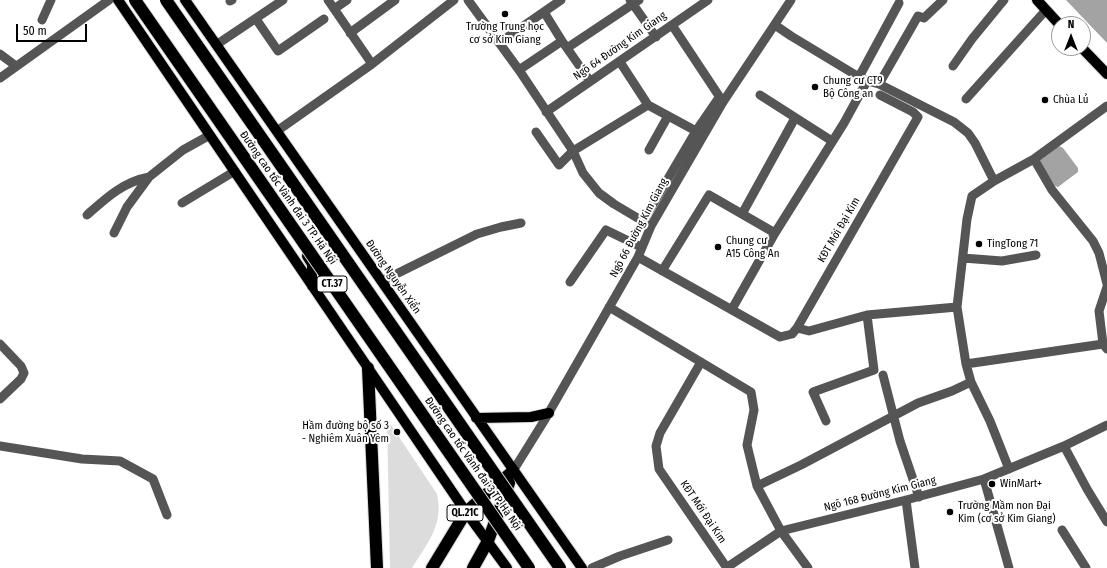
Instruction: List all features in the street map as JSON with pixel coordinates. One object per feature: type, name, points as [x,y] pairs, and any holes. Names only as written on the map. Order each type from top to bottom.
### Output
[{"type":"highway","name":"Đường cao tốc Vành đai 3 TP. Hà Nội","points":[[135,0],[529,568]]},
{"type":"highway","name":"Đường cao tốc Vành đai 3 TP. Hà Nội","points":[[166,0],[560,568]]},
{"type":"highway","points":[[368,368],[377,568]]},
{"type":"highway","name":"QL.21C","points":[[432,568],[466,512],[514,471]]},
{"type":"highway","name":"QL.21C","points":[[473,568],[488,542],[514,471]]},
{"type":"main road","points":[[118,0],[466,512],[507,568]]},
{"type":"main road","points":[[132,0],[225,133],[312,264],[312,286]]},
{"type":"main road","name":"Đường Nguyễn Xiển","points":[[186,0],[582,568]]},
{"type":"main road","points":[[1037,0],[1052,16]]},
{"type":"main road","points":[[1090,56],[1107,74]]},
{"type":"main road","points":[[476,418],[531,417],[549,413]]},
{"type":"street","points":[[42,20],[50,0]]},
{"type":"street","points":[[0,78],[109,0]]},
{"type":"street","points":[[216,45],[256,20],[283,0]]},
{"type":"street","points":[[328,0],[372,64]]},
{"type":"street","points":[[334,9],[347,0]]},
{"type":"street","points":[[350,33],[395,0]]},
{"type":"street","points":[[277,131],[372,64],[454,0]]},
{"type":"street","points":[[468,0],[519,70],[546,112],[574,151],[583,173],[599,193],[614,204],[651,226]]},
{"type":"street","points":[[499,43],[561,0]]},
{"type":"street","name":"Ngõ 64 Đường Kim Giang","points":[[546,112],[708,0]]},
{"type":"street","name":"Ngõ 66 Đường Kim Giang","points":[[514,471],[549,413],[638,257],[651,226],[721,100],[775,25],[791,0]]},
{"type":"street","points":[[879,84],[918,16],[924,18],[943,0]]},
{"type":"street","points":[[953,66],[972,39],[1004,0]]},
{"type":"street","points":[[519,70],[565,44],[634,1],[656,37]]},
{"type":"street","points":[[732,309],[775,233],[844,123],[899,3]]},
{"type":"street","points":[[966,99],[1046,10]]},
{"type":"street","points":[[544,12],[590,81]]},
{"type":"street","points":[[256,20],[278,51],[324,18]]},
{"type":"street","points":[[672,25],[721,100]]},
{"type":"street","points":[[775,25],[863,79],[879,84],[954,122],[968,133],[975,143],[994,181]]},
{"type":"street","points":[[0,54],[16,66]]},
{"type":"street","points":[[620,62],[648,105],[696,132]]},
{"type":"street","points":[[643,221],[696,132],[721,100],[728,84]]},
{"type":"street","points":[[760,95],[832,142]]},
{"type":"street","name":"KĐT Mới Đại Kim","points":[[798,328],[918,117],[913,112],[880,95]]},
{"type":"street","points":[[536,132],[559,165],[574,151],[648,105]]},
{"type":"street","points":[[1009,469],[990,421],[971,382],[966,364],[957,307],[967,219],[972,196],[994,181],[1034,159],[1107,106]]},
{"type":"street","points":[[649,150],[668,116]]},
{"type":"street","points":[[742,214],[795,118]]},
{"type":"street","points":[[114,233],[127,207],[149,177],[183,150],[210,135]]},
{"type":"street","points":[[1034,159],[1052,190],[1093,241],[1099,253],[1107,284]]},
{"type":"street","points":[[182,203],[235,171]]},
{"type":"street","points":[[87,215],[117,189],[137,179],[149,177]]},
{"type":"street","points":[[662,271],[709,195],[775,233]]},
{"type":"street","points":[[382,281],[477,234],[521,223]]},
{"type":"street","points":[[570,282],[606,230],[641,247]]},
{"type":"street","points":[[963,258],[1002,260],[1036,255]]},
{"type":"street","points":[[638,257],[780,337],[792,334],[798,328],[809,331],[867,315],[957,307]]},
{"type":"street","points":[[966,364],[1105,346],[1103,308],[1107,288]]},
{"type":"street","points":[[609,308],[751,392],[754,410],[748,445],[757,486],[782,530],[808,568]]},
{"type":"street","points":[[826,421],[813,392],[874,370],[867,315]]},
{"type":"street","points":[[0,344],[21,366],[24,373],[21,379],[0,399]]},
{"type":"street","name":"KĐT Mới Đại Kim","points":[[701,362],[660,433],[656,446],[659,469],[726,568],[782,530]]},
{"type":"street","points":[[882,375],[900,441],[919,496]]},
{"type":"street","points":[[757,486],[801,465],[893,415],[918,403],[952,391],[971,382]]},
{"type":"street","name":"Ngõ 168 Đường Kim Giang","points":[[782,530],[906,500],[984,479],[1064,446],[1107,424]]},
{"type":"street","points":[[0,446],[82,459],[120,461],[153,478],[167,516]]},
{"type":"street","points":[[1064,446],[1107,522]]},
{"type":"street","points":[[984,479],[1009,568]]},
{"type":"street","points":[[906,500],[915,568]]},
{"type":"street","points":[[1062,530],[1086,568]]},
{"type":"street","points":[[592,568],[620,556],[668,540]]},
{"type":"shaded area","points":[[1066,0],[1107,0],[1107,43],[1091,26],[1091,16],[1081,16]]},
{"type":"shaded area","points":[[1059,146],[1063,148],[1078,168],[1078,172],[1058,187],[1055,186],[1039,162],[1040,159]]},
{"type":"shaded area","points":[[387,419],[437,494],[439,505],[438,516],[433,534],[412,568],[390,568]]},
{"type":"place","name":"Trường Trung học cơ sở Kim Giang","points":[[505,14]]},
{"type":"place","name":"Chung cư CT9 Bộ Công an","points":[[815,87]]},
{"type":"place","name":"Chùa Lủ","points":[[1045,100]]},
{"type":"place","name":"TingTong 71","points":[[979,244]]},
{"type":"place","name":"Chung cư A15 Công An","points":[[718,247]]},
{"type":"place","name":"Hầm đường bộ số 3 - Nghiêm Xuân Yêm","points":[[397,432]]},
{"type":"place","name":"WinMart+","points":[[992,484]]},
{"type":"place","name":"Trường Mầm non Đại Kim (cơ sở Kim Giang)","points":[[950,512]]}]
